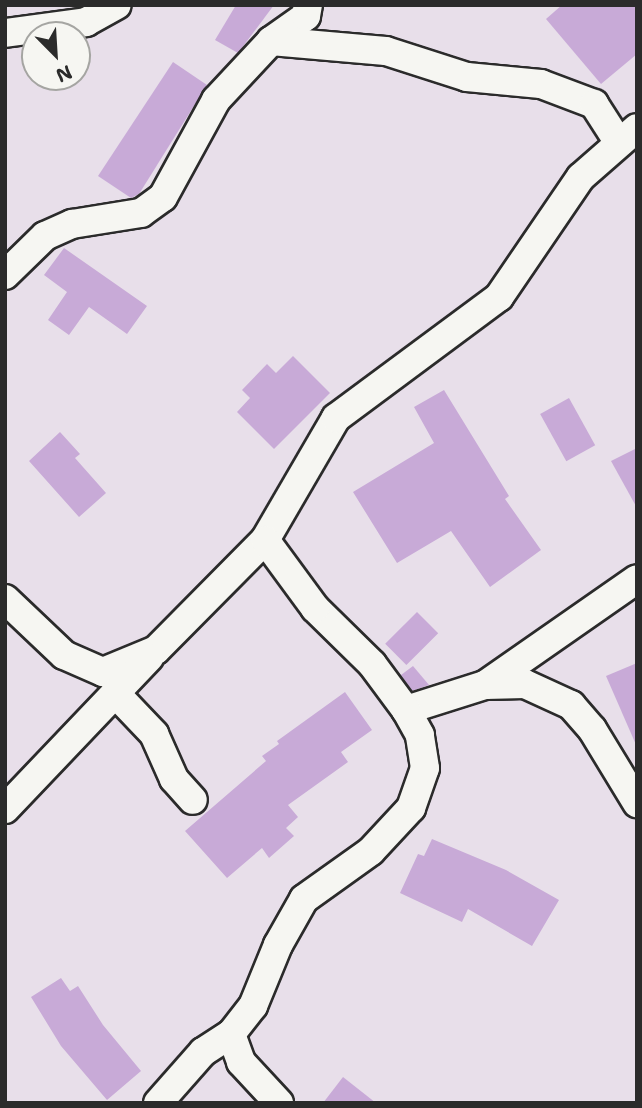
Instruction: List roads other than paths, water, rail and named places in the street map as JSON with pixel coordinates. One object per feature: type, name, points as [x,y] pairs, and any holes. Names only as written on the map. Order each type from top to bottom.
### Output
[{"type":"street","points":[[5,33],[86,22],[117,5]]},
{"type":"street","points":[[5,275],[45,236],[72,224],[141,214],[163,197],[216,100],[271,41],[306,16],[308,5]]},
{"type":"street","points":[[5,809],[265,540],[337,418],[499,297],[581,177],[628,136],[594,104],[541,84],[467,77],[386,51],[271,41]]},
{"type":"street","points":[[158,1103],[202,1052],[231,1034],[253,1006],[278,945],[304,899],[371,851],[411,808],[425,768],[419,735],[406,710],[372,664],[315,608],[265,540]]},
{"type":"street","points":[[485,685],[637,579]]},
{"type":"street","points":[[5,599],[64,656],[103,671],[156,650]]},
{"type":"street","points":[[406,710],[485,685],[525,684],[571,705],[592,729],[637,803]]},
{"type":"street","points":[[115,693],[154,734],[174,779],[193,800]]},
{"type":"street","points":[[231,1034],[241,1062],[279,1103]]}]
